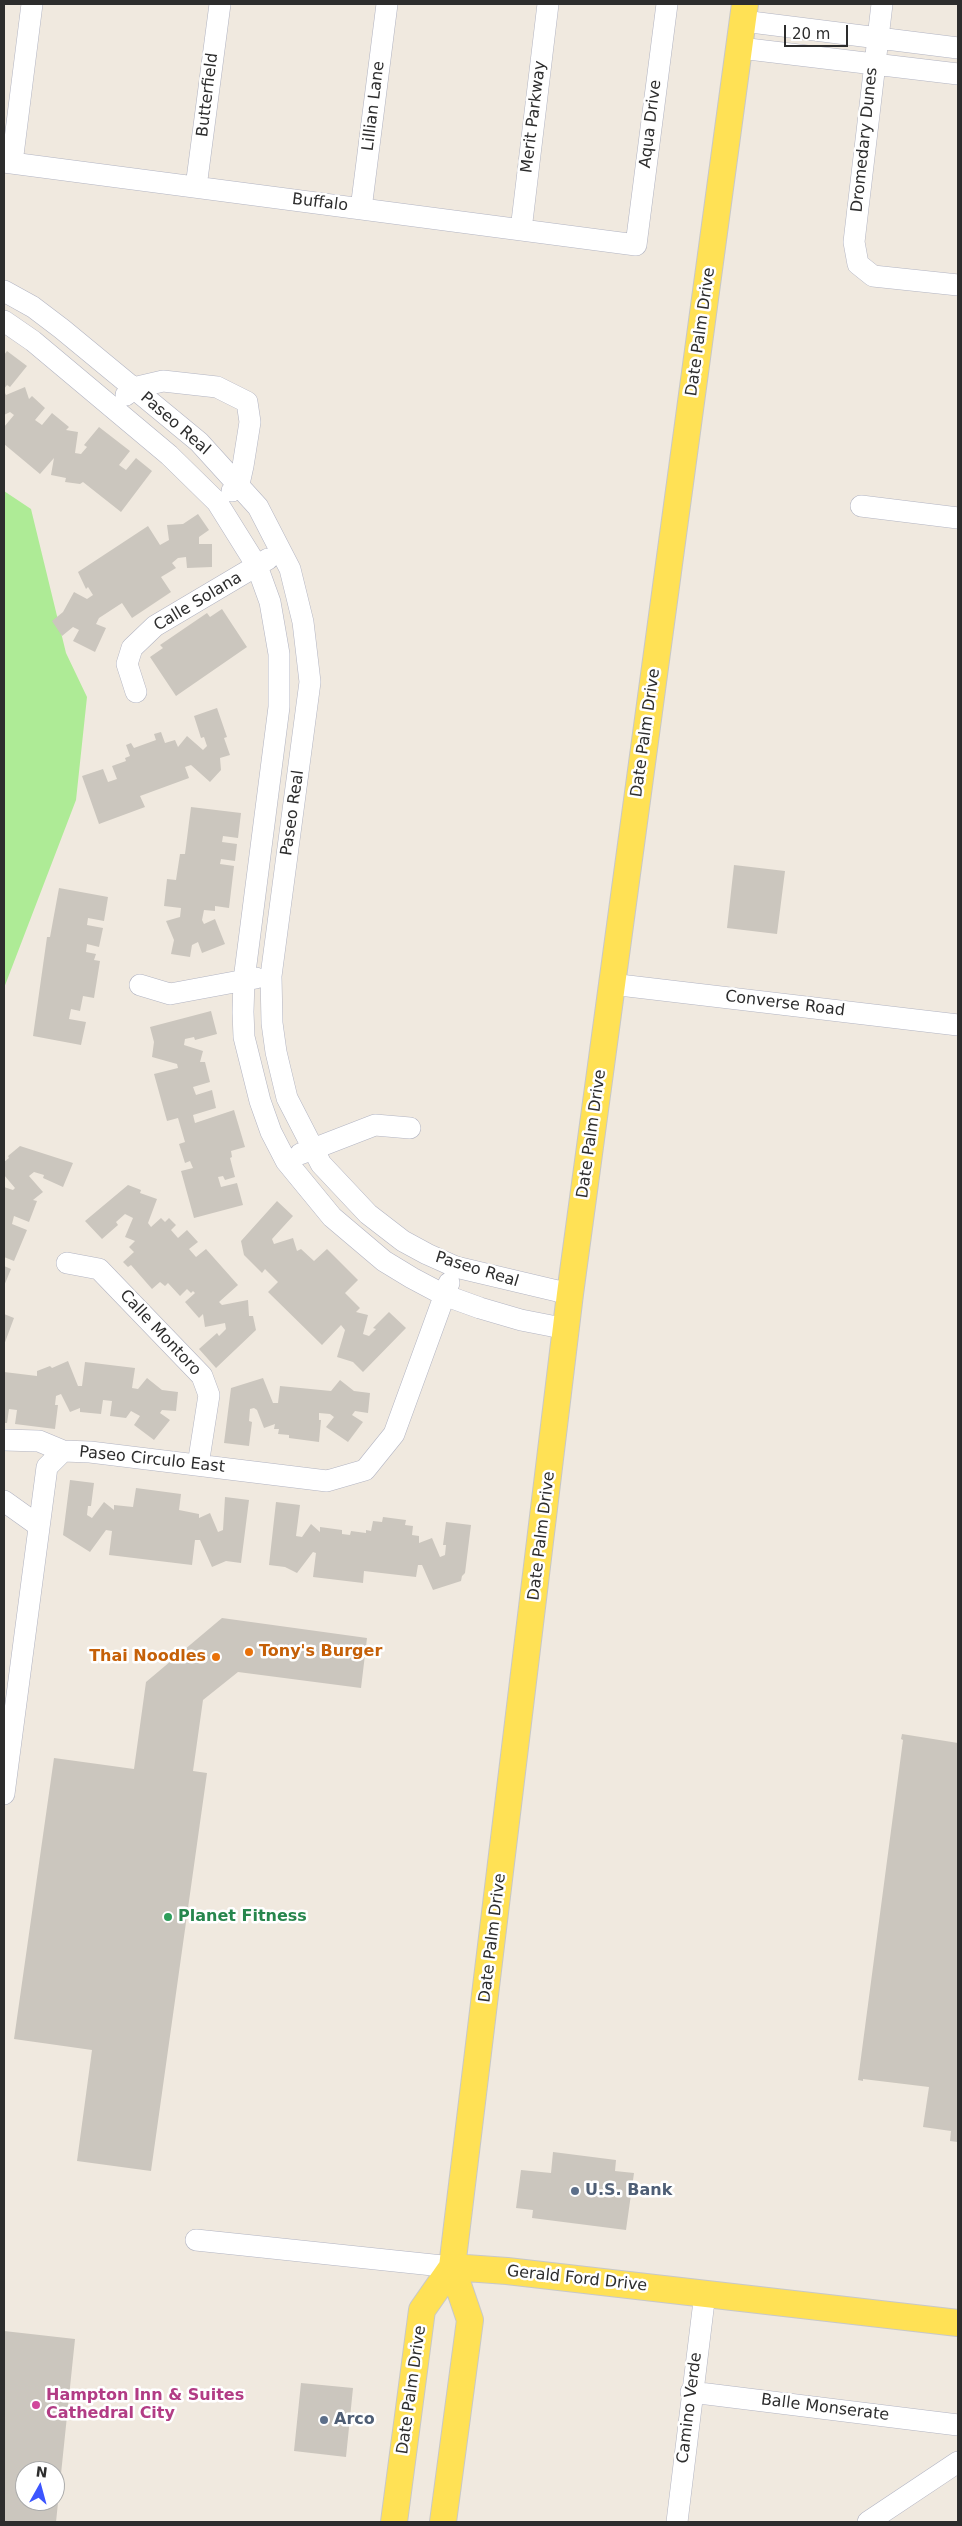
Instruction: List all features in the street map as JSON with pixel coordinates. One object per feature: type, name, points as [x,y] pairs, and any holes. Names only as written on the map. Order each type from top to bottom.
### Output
[{"type":"main road","name":"Date Palm Drive","points":[[443,2522],[470,2320],[452,2267],[570,1294],[744,13]]},
{"type":"main road","name":"Date Palm Drive","points":[[394,2522],[422,2310],[452,2267]]},
{"type":"main road","name":"Gerald Ford Drive","points":[[452,2267],[507,2270],[958,2324]]},
{"type":"street","points":[[8,163],[32,4]]},
{"type":"street","name":"Butterfield","points":[[196,187],[220,4]]},
{"type":"street","name":"Lillian Lane","points":[[361,209],[387,4]]},
{"type":"street","name":"Merit Parkway","points":[[521,230],[548,4]]},
{"type":"street","name":"Aqua Drive","points":[[636,245],[667,4]]},
{"type":"street","name":"Dromedary Dunes","points":[[882,4],[854,242],[858,264],[873,276],[958,285]]},
{"type":"street","points":[[744,13],[877,37],[958,48]]},
{"type":"street","points":[[740,48],[958,74]]},
{"type":"street","name":"Buffalo","points":[[8,163],[636,245]]},
{"type":"street","name":"Paseo Real","points":[[4,291],[33,307],[199,442],[258,507],[290,569],[306,641],[310,682],[271,976],[272,1023],[281,1076],[287,1098],[320,1164],[368,1214],[403,1241],[456,1267],[570,1294]]},
{"type":"street","name":"Paseo Real","points":[[4,321],[33,341],[169,455],[218,504],[257,566],[270,602],[279,654],[279,707],[244,980],[244,1037],[250,1067],[271,1132],[286,1161],[332,1217],[384,1261],[444,1295],[521,1320],[567,1329]]},
{"type":"street","points":[[113,408],[133,388],[163,381],[217,387],[246,402],[250,422],[239,484],[218,504]]},
{"type":"street","points":[[861,506],[958,518]]},
{"type":"street","name":"Calle Solana","points":[[136,692],[127,664],[132,648],[155,626],[281,552]]},
{"type":"street","points":[[272,764],[300,767]]},
{"type":"street","points":[[140,985],[170,994],[271,976]]},
{"type":"street","name":"Converse Road","points":[[612,984],[958,1024]]},
{"type":"street","points":[[286,1161],[312,1148],[375,1125],[410,1128]]},
{"type":"street","name":"Calle Montoro","points":[[67,1263],[99,1269],[202,1376],[209,1395],[198,1464]]},
{"type":"street","name":"Paseo Circulo East","points":[[4,1794],[11,1690],[39,1526],[47,1467],[63,1451],[90,1452],[198,1464],[328,1482],[365,1470],[394,1434],[444,1295],[456,1267]]},
{"type":"street","points":[[4,1440],[39,1441],[63,1451]]},
{"type":"street","points":[[4,1500],[39,1526]]},
{"type":"street","name":"Gerald Ford Drive","points":[[196,2240],[452,2267]]},
{"type":"street","name":"Camino Verde","points":[[676,2522],[705,2293]]},
{"type":"street","name":"Balle Monserate","points":[[691,2392],[958,2425]]},
{"type":"street","points":[[868,2522],[958,2462]]},
{"type":"green space","points":[[4,491],[31,509],[66,653],[87,697],[76,800],[4,988]]},
{"type":"building","points":[[7,351],[27,366],[10,387],[7,385],[4,389],[4,355]]},
{"type":"building","points":[[25,387],[29,399],[32,396],[45,408],[35,420],[42,425],[52,413],[69,427],[66,430],[78,432],[75,453],[81,454],[87,447],[84,445],[99,427],[130,451],[119,465],[126,470],[136,458],[152,471],[121,512],[83,482],[80,484],[65,482],[66,478],[51,475],[54,458],[40,474],[4,444],[4,427],[14,415],[10,412],[4,415],[4,391],[6,395]]},
{"type":"building","points":[[198,514],[209,530],[199,537],[199,544],[212,544],[212,567],[187,568],[186,557],[178,558],[172,563],[176,568],[161,577],[171,592],[132,618],[122,603],[99,618],[96,624],[106,628],[95,652],[73,641],[79,630],[73,627],[62,636],[52,621],[63,612],[74,592],[87,599],[93,595],[88,587],[86,589],[78,572],[148,526],[160,545],[169,540],[167,525],[183,524]]},
{"type":"building","points":[[222,609],[247,647],[176,696],[150,657],[163,648],[160,645],[207,613],[210,617]]},
{"type":"building","points":[[217,708],[227,737],[224,738],[230,755],[220,758],[221,770],[210,782],[191,765],[185,767],[189,778],[140,796],[145,807],[99,824],[82,776],[103,769],[108,782],[117,779],[112,766],[126,761],[125,758],[130,756],[126,745],[131,743],[134,748],[156,740],[154,734],[161,732],[165,743],[175,740],[178,747],[187,736],[203,750],[207,746],[204,737],[201,738],[194,716]]},
{"type":"building","points":[[191,807],[241,813],[238,838],[223,836],[222,842],[237,844],[235,861],[221,859],[220,864],[234,866],[229,908],[215,906],[215,911],[204,910],[202,920],[204,924],[215,919],[225,944],[202,953],[198,942],[192,945],[190,957],[171,954],[174,940],[166,921],[180,917],[181,908],[164,906],[167,879],[176,880],[180,854],[185,854]]},
{"type":"building","points":[[734,865],[785,871],[777,934],[727,928]]},
{"type":"building","points":[[59,888],[108,897],[104,921],[88,918],[87,925],[103,928],[99,947],[87,944],[86,952],[96,954],[94,960],[100,961],[94,998],[83,996],[80,1011],[71,1009],[69,1019],[86,1022],[81,1045],[33,1036],[47,937],[50,937]]},
{"type":"building","points":[[211,1011],[217,1034],[195,1040],[194,1037],[185,1039],[184,1045],[203,1051],[200,1062],[205,1062],[210,1082],[193,1087],[196,1095],[212,1090],[216,1108],[193,1115],[195,1123],[234,1110],[245,1147],[231,1151],[232,1157],[230,1158],[235,1177],[225,1180],[223,1176],[218,1177],[221,1187],[237,1183],[243,1205],[194,1218],[181,1171],[193,1168],[190,1161],[185,1163],[179,1144],[185,1142],[178,1118],[167,1121],[154,1074],[178,1068],[177,1064],[152,1057],[154,1042],[150,1027]]},
{"type":"building","points":[[20,1146],[73,1163],[63,1187],[43,1178],[44,1175],[34,1172],[29,1176],[43,1192],[33,1200],[37,1201],[29,1222],[14,1216],[12,1224],[27,1230],[14,1261],[4,1257],[4,1187],[13,1190],[15,1188],[4,1175],[4,1162]]},
{"type":"building","points":[[128,1185],[141,1190],[140,1193],[157,1199],[148,1223],[151,1227],[161,1218],[165,1222],[169,1218],[176,1225],[171,1230],[178,1238],[187,1230],[198,1242],[189,1249],[196,1257],[206,1249],[238,1285],[219,1302],[222,1305],[248,1300],[249,1316],[253,1316],[256,1330],[216,1368],[199,1349],[217,1333],[219,1336],[226,1329],[225,1323],[205,1327],[203,1314],[199,1318],[185,1302],[195,1293],[193,1291],[191,1293],[187,1289],[180,1296],[168,1283],[165,1286],[160,1282],[152,1289],[131,1265],[128,1267],[123,1262],[134,1252],[129,1247],[135,1241],[125,1237],[133,1218],[125,1214],[116,1222],[118,1225],[102,1239],[85,1221]]},
{"type":"building","points":[[277,1201],[293,1216],[272,1239],[274,1244],[293,1238],[297,1251],[301,1249],[314,1261],[327,1249],[358,1280],[345,1293],[360,1308],[356,1312],[368,1315],[363,1334],[369,1336],[376,1329],[373,1328],[389,1312],[406,1328],[363,1372],[353,1362],[337,1357],[345,1330],[341,1325],[322,1345],[268,1292],[278,1282],[265,1269],[262,1273],[244,1255],[241,1241]]},
{"type":"building","points":[[4,1266],[11,1269],[4,1286]]},
{"type":"building","points":[[4,1314],[14,1318],[4,1345]]},
{"type":"building","points":[[68,1361],[78,1386],[82,1386],[85,1362],[135,1368],[132,1388],[138,1389],[147,1378],[162,1390],[178,1392],[176,1411],[162,1410],[160,1413],[170,1420],[154,1440],[134,1425],[140,1416],[131,1411],[126,1418],[110,1416],[112,1401],[103,1400],[101,1414],[80,1412],[80,1408],[70,1412],[61,1394],[56,1396],[55,1405],[58,1405],[55,1429],[15,1424],[17,1410],[9,1409],[7,1423],[4,1423],[4,1372],[37,1376],[37,1371],[50,1366],[52,1368]]},
{"type":"building","points":[[263,1378],[273,1403],[278,1403],[280,1386],[331,1391],[340,1380],[354,1391],[370,1393],[368,1413],[355,1411],[352,1415],[363,1422],[348,1442],[326,1427],[334,1417],[330,1414],[319,1413],[319,1420],[321,1420],[319,1442],[289,1438],[289,1435],[278,1434],[279,1429],[274,1429],[275,1424],[264,1428],[257,1410],[254,1408],[250,1409],[249,1421],[252,1422],[249,1446],[224,1443],[231,1388]]},
{"type":"building","points":[[70,1480],[94,1483],[91,1506],[88,1506],[87,1515],[92,1518],[104,1502],[114,1510],[114,1505],[133,1507],[136,1488],[181,1494],[179,1510],[199,1514],[199,1518],[210,1513],[218,1532],[223,1530],[225,1497],[249,1500],[241,1563],[226,1561],[212,1567],[200,1540],[195,1540],[192,1565],[109,1555],[112,1531],[106,1530],[90,1552],[63,1535]]},
{"type":"building","points":[[276,1502],[300,1505],[296,1536],[302,1537],[311,1524],[320,1532],[320,1527],[342,1530],[342,1534],[350,1535],[351,1531],[366,1533],[366,1530],[371,1531],[373,1521],[382,1522],[383,1517],[406,1520],[405,1525],[413,1526],[412,1535],[419,1536],[419,1543],[432,1538],[440,1557],[445,1555],[446,1545],[443,1545],[446,1522],[471,1525],[465,1573],[461,1581],[433,1590],[422,1565],[418,1565],[416,1577],[364,1571],[363,1583],[313,1577],[316,1553],[313,1552],[297,1573],[285,1567],[269,1565]]},
{"type":"building","points":[[222,1618],[367,1638],[361,1688],[238,1672],[203,1700],[193,1771],[207,1773],[151,2171],[77,2161],[92,2050],[14,2039],[54,1758],[134,1769],[146,1682]]},
{"type":"building","points":[[902,1734],[958,1743],[958,2142],[950,2141],[951,2131],[923,2127],[929,2087],[858,2080],[903,1740],[901,1739]]},
{"type":"building","name":"U.S. Bank","points":[[553,2152],[616,2160],[615,2171],[634,2173],[626,2230],[532,2218],[533,2210],[516,2208],[521,2170],[551,2173]]},
{"type":"building","name":"Hampton Inn & Suites Cathedral City","points":[[4,2331],[75,2339],[62,2461],[15,2461],[15,2511],[57,2511],[56,2522],[4,2522]]},
{"type":"building","name":"Arco","points":[[301,2383],[353,2388],[346,2457],[294,2451]]},
{"type":"place","name":"Tony's Burger","points":[[249,1652]]},
{"type":"place","name":"Thai Noodles","points":[[216,1657]]},
{"type":"place","name":"Planet Fitness","points":[[168,1917]]},
{"type":"place","name":"U.S. Bank","points":[[575,2191]]},
{"type":"place","name":"Hampton Inn & Suites Cathedral City","points":[[36,2405]]},
{"type":"place","name":"Arco","points":[[324,2420]]}]
